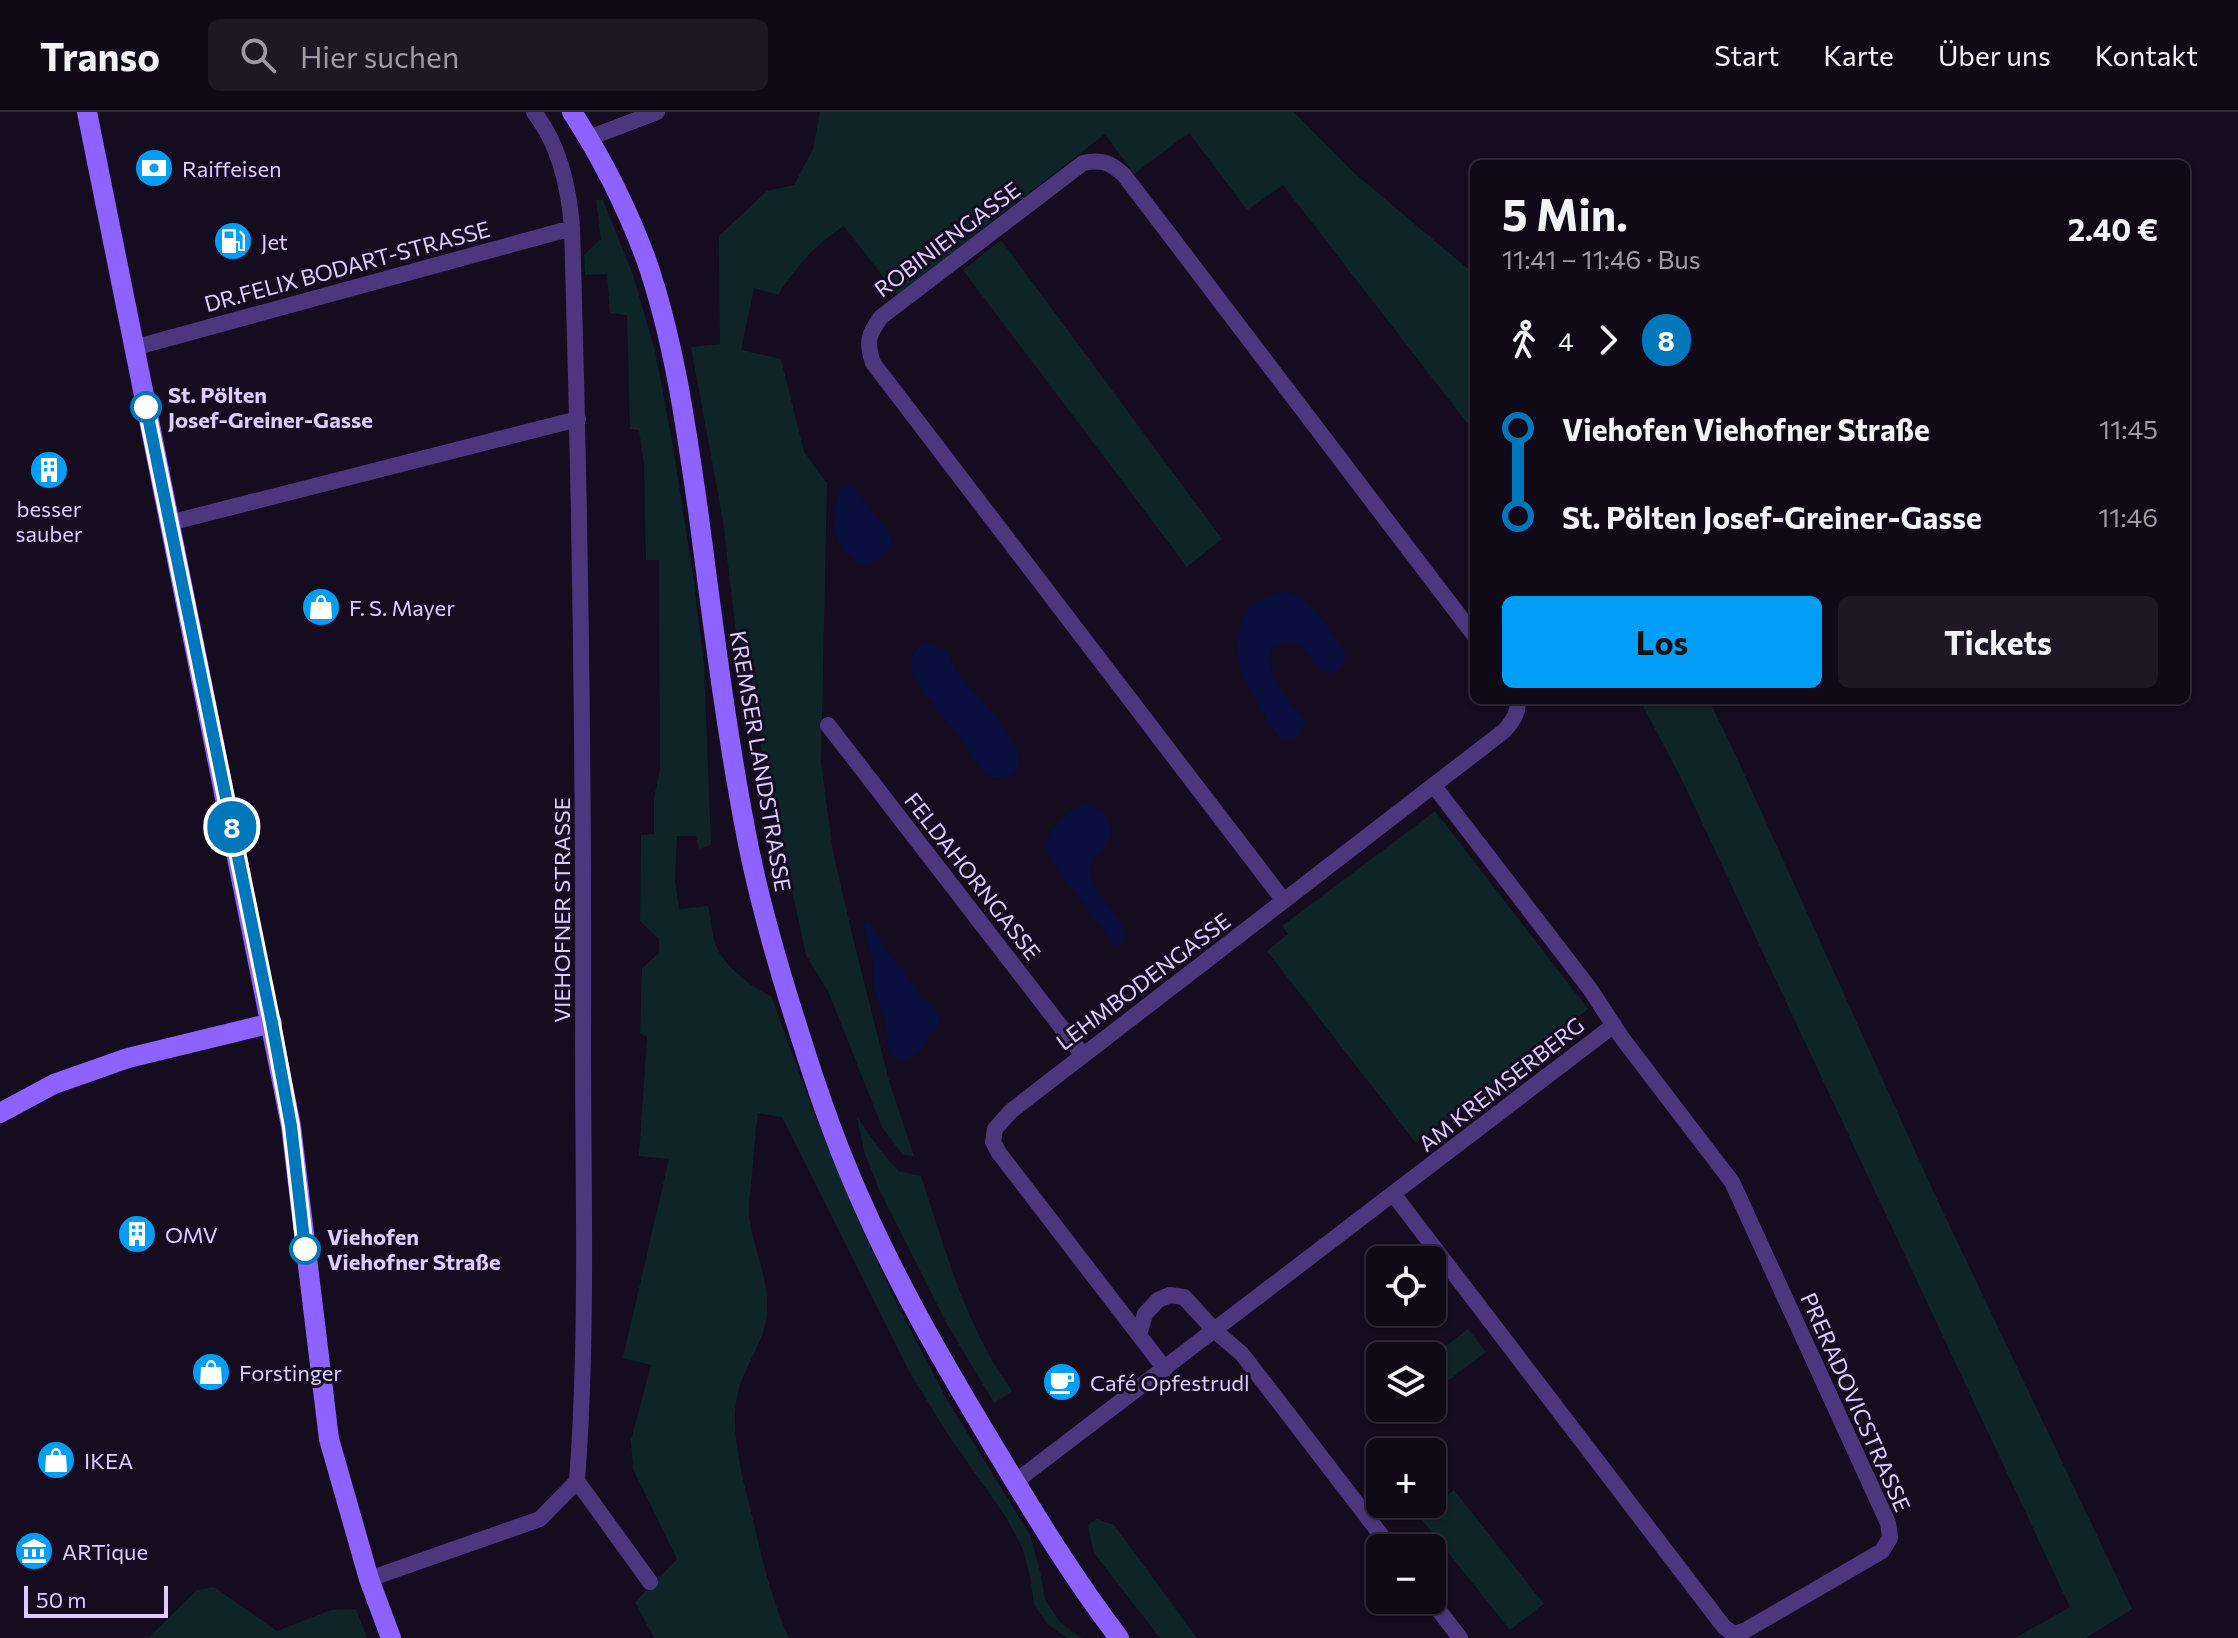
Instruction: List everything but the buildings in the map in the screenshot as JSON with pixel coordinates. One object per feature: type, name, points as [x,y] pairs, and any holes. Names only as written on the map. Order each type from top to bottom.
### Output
[{"type":"main road","points":[[87,112],[291,1126],[329,1439],[369,1579],[391,1638]]},
{"type":"main road","name":"KREMSER LANDSTRASSE","points":[[572,112],[611,179],[641,248],[660,307],[689,448],[745,829],[773,948],[823,1106],[863,1206],[951,1375],[1015,1482],[1119,1638]]},
{"type":"main road","points":[[0,1113],[54,1084],[128,1058],[272,1023]]},
{"type":"street","name":"VIEHOFNER STRASSE","points":[[534,112],[549,136],[569,198],[578,419],[584,1006],[583,1398],[577,1481]]},
{"type":"street","points":[[589,138],[657,112]]},
{"type":"street","name":"ROBINIENGASSE","points":[[1284,901],[873,363],[868,347],[870,331],[881,317],[1083,163],[1097,160],[1112,164],[1124,175],[1470,630]]},
{"type":"street","name":"DR.FELIX BODART-STRASSE","points":[[133,348],[572,228]]},
{"type":"street","points":[[169,523],[578,419]]},
{"type":"street","name":"LEHMBODENGASSE","points":[[1139,1335],[993,1142],[995,1129],[1011,1111],[1082,1054],[1504,731],[1513,721],[1518,705]]},
{"type":"street","name":"FELDAHORNGASSE","points":[[828,725],[1082,1054]]},
{"type":"street","name":"AM KREMSERBERG","points":[[1015,1482],[1614,1025],[1590,989],[1434,786]]},
{"type":"street","name":"PRERADOVICSTRASSE","points":[[1394,1195],[1724,1627],[1734,1634],[1746,1630],[1882,1551],[1890,1538],[1888,1523],[1732,1182],[1614,1025]]},
{"type":"street","points":[[1165,1369],[1139,1335],[1145,1314],[1158,1300],[1170,1295],[1184,1297],[1215,1331],[1242,1354],[1380,1534]]},
{"type":"street","points":[[369,1579],[540,1519],[577,1481],[650,1582]]},
{"type":"street","points":[[1442,1614],[1460,1638]]},
{"type":"green space","points":[[820,112],[1294,112],[1353,172],[1470,271],[1470,427],[1283,185],[1247,210],[1189,133],[1134,174],[1105,134],[897,295],[844,226],[807,257],[778,295],[754,288],[741,350],[781,359],[804,452],[827,483],[821,763],[833,852],[853,938],[889,1081],[914,1156],[903,1155],[882,1127],[828,991],[806,955],[735,625],[723,521],[691,347],[720,344],[719,236],[767,191],[794,185],[813,149]]},
{"type":"green space","points":[[596,200],[603,200],[633,275],[655,351],[694,582],[704,666],[711,845],[699,849],[696,836],[677,836],[675,881],[679,909],[708,906],[714,940],[722,957],[742,977],[771,996],[854,1211],[896,1302],[946,1398],[1030,1535],[1045,1600],[1060,1622],[1081,1638],[1067,1638],[1047,1624],[1034,1604],[1022,1547],[1006,1517],[949,1436],[910,1373],[782,1117],[758,1113],[749,1216],[766,1287],[767,1311],[763,1333],[740,1385],[735,1426],[741,1472],[763,1563],[789,1638],[654,1638],[635,1602],[677,1559],[633,1469],[631,1440],[651,1365],[623,1358],[669,1159],[639,1156],[647,1037],[640,1033],[642,968],[659,953],[659,939],[640,921],[641,835],[654,834],[654,798],[660,770],[659,560],[646,560],[644,464],[639,430],[630,429],[627,315],[610,313],[607,274],[585,275],[584,255],[601,239]]},
{"type":"green space","points":[[1001,240],[1222,539],[1187,567],[963,270]]},
{"type":"green space","points":[[1642,704],[1711,704],[1735,754],[1935,1195],[2132,1609],[2086,1638],[2015,1638],[2070,1607],[1682,780]]},
{"type":"green space","points":[[1435,811],[1588,1009],[1416,1143],[1267,951],[1288,934],[1282,926]]},
{"type":"green space","points":[[857,1117],[898,1171],[921,1176],[969,1315],[1012,1391],[994,1403],[948,1326],[878,1187],[864,1151]]},
{"type":"green space","points":[[1468,1329],[1486,1352],[1449,1380],[1446,1376],[1446,1346]]},
{"type":"green space","points":[[1454,1490],[1544,1604],[1510,1630],[1446,1550],[1446,1534],[1433,1534],[1421,1518],[1446,1518],[1446,1496]]},
{"type":"green space","points":[[1097,1519],[1114,1525],[1197,1638],[1160,1638],[1094,1553],[1088,1525]]},
{"type":"green space","points":[[214,1587],[277,1631],[331,1610],[356,1609],[367,1638],[148,1638],[197,1590]]},
{"type":"shaded area","points":[[844,485],[852,485],[892,539],[890,548],[867,565],[851,557],[835,534],[835,508]]},
{"type":"shaded area","points":[[1285,591],[1311,607],[1345,651],[1341,669],[1330,673],[1318,667],[1298,644],[1281,644],[1271,651],[1269,659],[1275,678],[1306,721],[1299,735],[1290,740],[1282,739],[1275,732],[1244,679],[1238,658],[1241,624],[1246,614],[1264,598]]},
{"type":"shaded area","points":[[925,643],[947,653],[959,674],[990,709],[1013,742],[1018,769],[1008,777],[993,778],[981,769],[961,738],[923,691],[912,671],[911,659]]},
{"type":"shaded area","points":[[1079,806],[1103,811],[1111,827],[1110,839],[1092,862],[1090,871],[1098,891],[1123,927],[1126,935],[1121,945],[1116,946],[1111,941],[1049,858],[1050,834],[1065,816]]},
{"type":"shaded area","points":[[866,922],[870,922],[890,956],[920,996],[939,1013],[937,1029],[930,1034],[924,1048],[903,1062],[889,1052],[884,1016],[874,990],[872,958],[864,927]]},
{"type":"bus line","name":"8","points":[[146,407],[272,1023],[291,1126],[305,1249]]},
{"type":"place","name":"Raiffeisen","points":[[154,168]]},
{"type":"place","name":"Jet","points":[[233,241]]},
{"type":"place","name":"St. Pölten Josef-Greiner-Gasse","points":[[146,407]]},
{"type":"place","name":"besser sauber","points":[[49,470]]},
{"type":"place","name":"F. S. Mayer","points":[[321,607]]},
{"type":"place","name":"OMV","points":[[137,1234]]},
{"type":"place","name":"Viehofen Viehofner Straße","points":[[305,1249]]},
{"type":"place","name":"Forstinger","points":[[211,1372]]},
{"type":"place","name":"Café Opfestrudl","points":[[1062,1382]]},
{"type":"place","name":"IKEA","points":[[56,1460]]},
{"type":"place","name":"ARTique","points":[[34,1551]]}]
